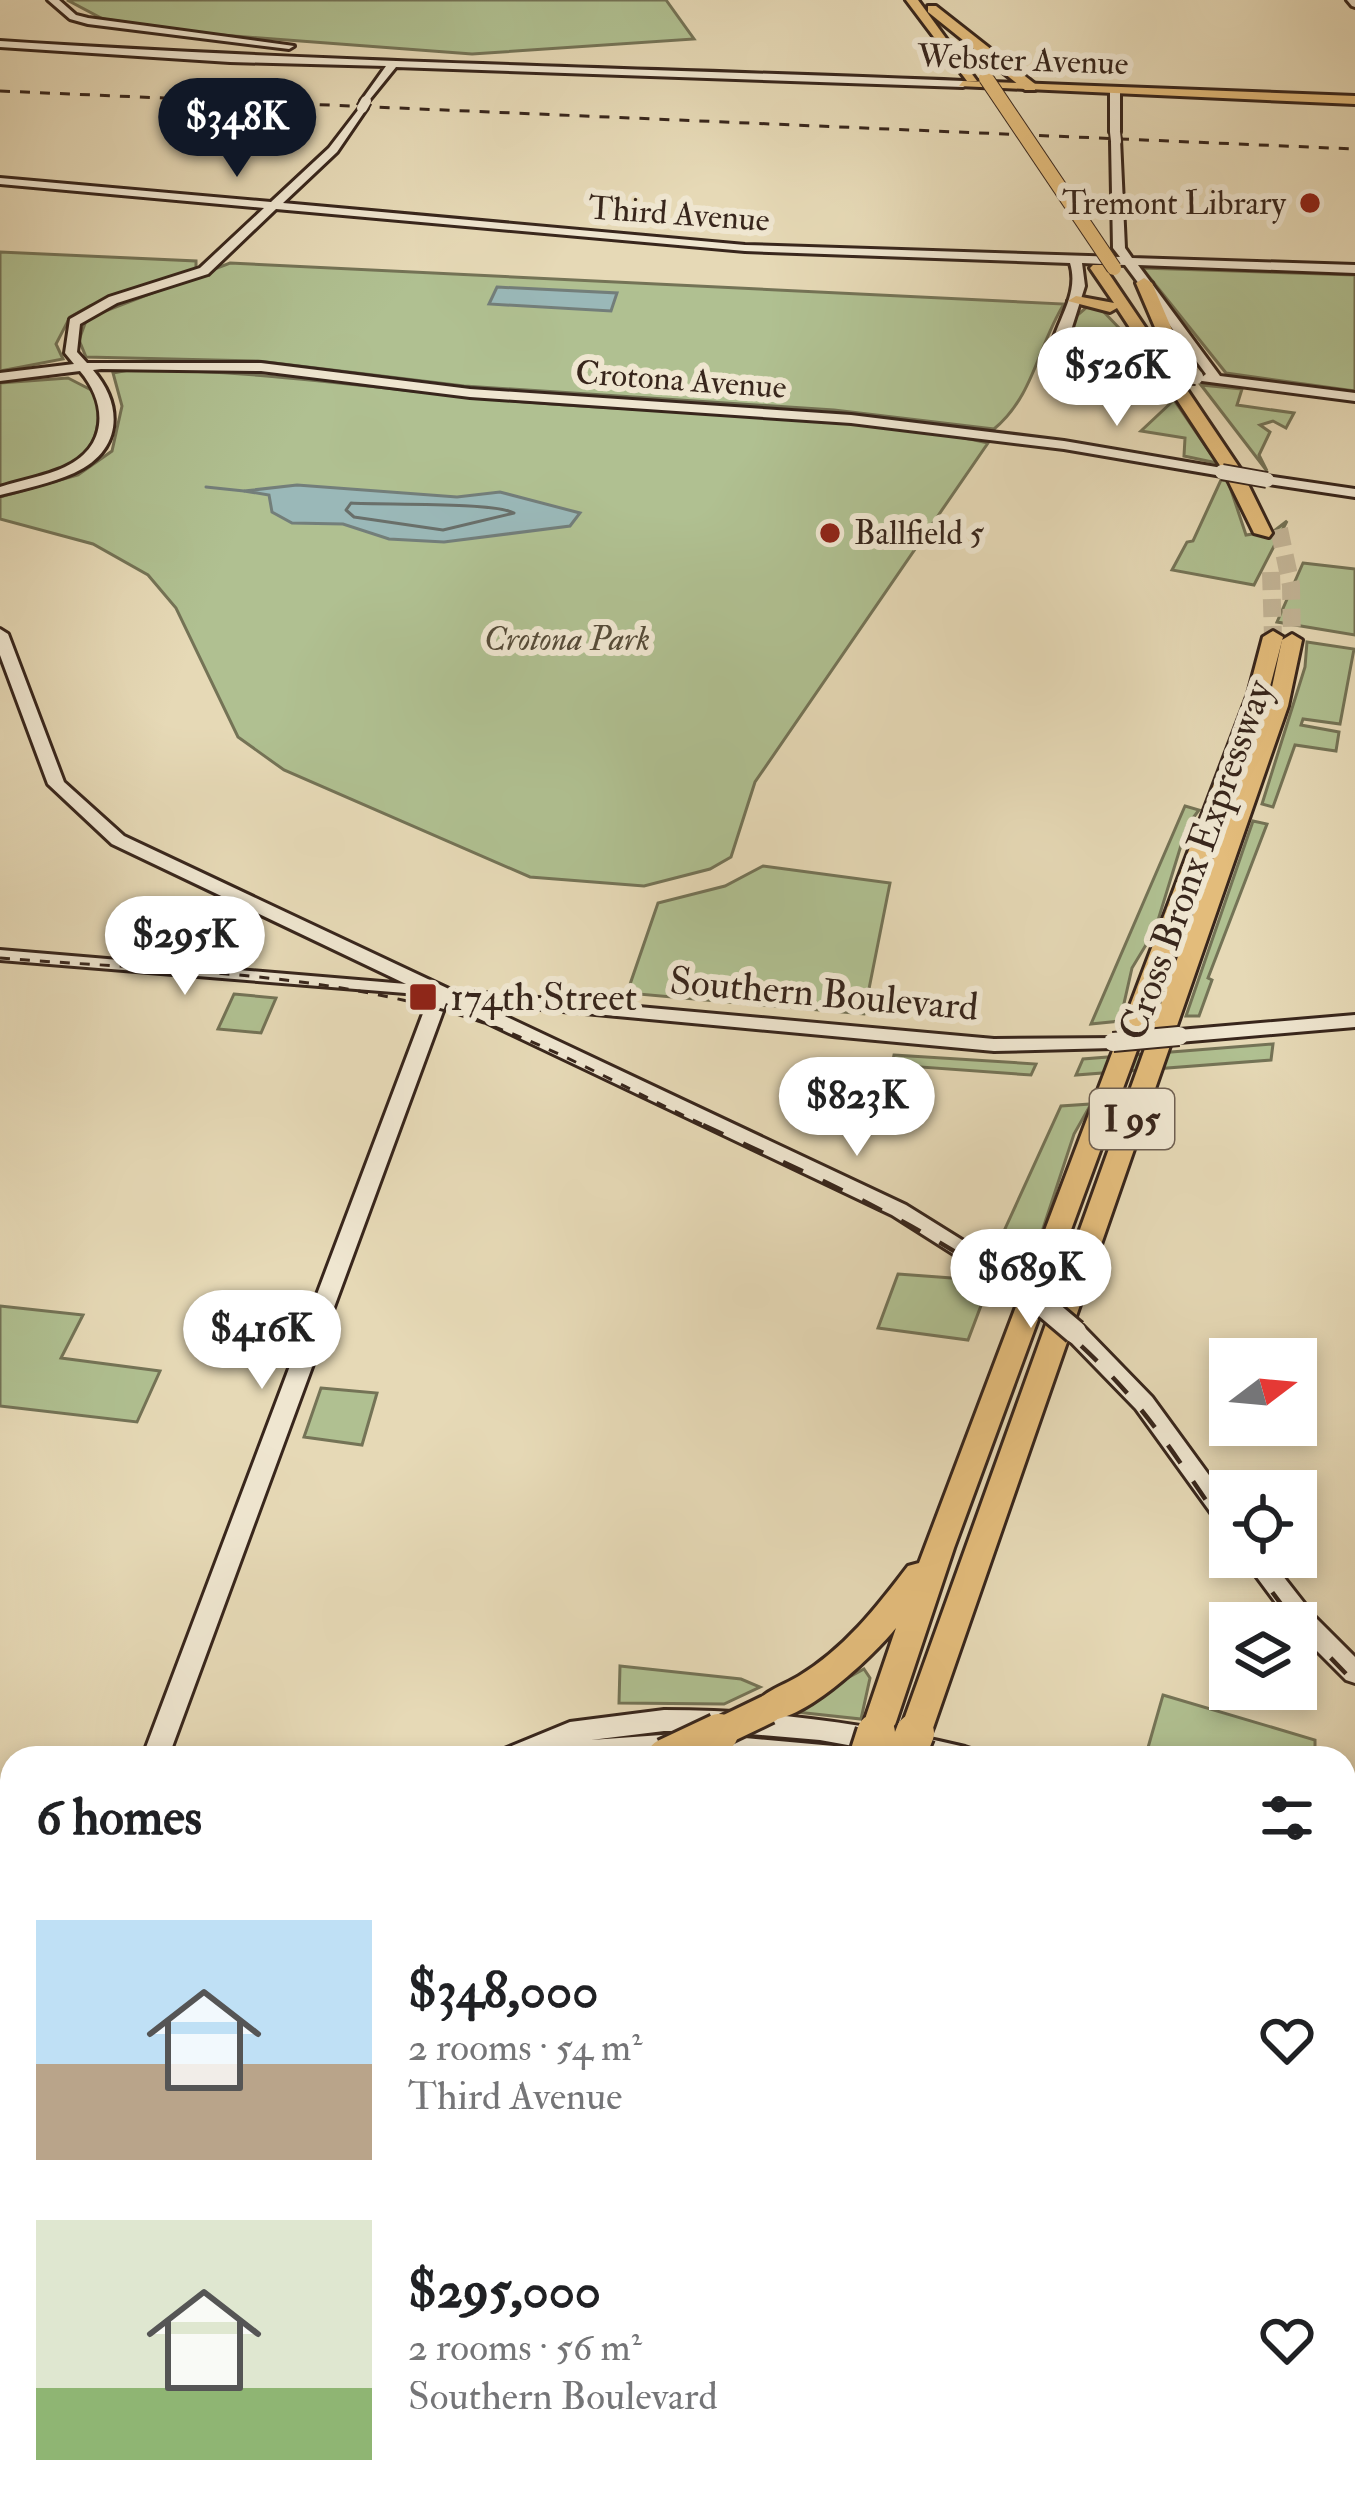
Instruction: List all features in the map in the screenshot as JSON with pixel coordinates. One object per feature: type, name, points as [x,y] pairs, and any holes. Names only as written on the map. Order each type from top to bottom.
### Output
[{"type":"highway","points":[[912,0],[1030,87]]},
{"type":"highway","points":[[927,8],[1099,266],[1252,475],[1271,531]]},
{"type":"highway","points":[[1099,266],[1110,307],[1175,371]]},
{"type":"highway","points":[[1144,283],[1175,371]]},
{"type":"highway","points":[[1076,301],[1110,307]]},
{"type":"highway","name":"Cross Bronx Expressway","points":[[872,1746],[939,1548],[1282,639],[1278,706],[964,1596],[919,1743]]},
{"type":"highway","points":[[690,1746],[823,1678],[872,1640],[939,1548]]},
{"type":"main road","points":[[0,491],[73,469],[101,447],[107,430],[106,397],[99,380],[69,347],[77,319],[113,300],[199,275],[333,150],[388,61],[382,52],[88,21],[73,17],[52,0]]},
{"type":"main road","name":"Webster Avenue","points":[[0,44],[242,58],[530,62],[688,73],[973,80],[1030,87],[1355,100]]},
{"type":"main road","points":[[336,50],[354,57]]},
{"type":"main road","points":[[1115,90],[1118,243],[1076,301],[1058,336],[1054,364],[1175,371],[1355,398]]},
{"type":"main road","name":"Third Avenue","points":[[0,181],[745,248],[1099,266],[1355,269]]},
{"type":"main road","points":[[1099,266],[1144,283],[1216,379]]},
{"type":"main road","name":"Crotona Avenue","points":[[0,377],[83,367],[229,365],[470,393],[851,419],[1064,445],[1355,493]]},
{"type":"main road","points":[[0,634],[47,767],[77,808],[146,857],[898,1210],[1023,1288],[1075,1332],[1144,1403],[1209,1493]]},
{"type":"main road","points":[[351,952],[406,988]]},
{"type":"main road","name":"Southern Boulevard","points":[[0,955],[406,988],[1006,1046],[1113,1042],[1355,1021]]},
{"type":"main road","points":[[159,1746],[440,994]]},
{"type":"main road","points":[[466,1006],[518,1001]]},
{"type":"main road","points":[[1270,1578],[1306,1624],[1355,1673]]},
{"type":"main road","points":[[543,1746],[586,1730],[696,1722],[849,1736],[902,1746]]},
{"type":"main road","points":[[660,1746],[711,1746]]},
{"type":"green space","points":[[67,0],[666,0],[694,39],[472,54],[208,34],[103,19]]},
{"type":"green space","points":[[0,252],[196,261],[196,272],[90,306],[70,317],[56,344],[63,359],[0,371]]},
{"type":"green space","points":[[230,263],[1064,304],[1027,386],[994,429],[834,410],[464,386],[258,361],[86,357],[79,340],[87,318]]},
{"type":"green space","points":[[1142,268],[1355,275],[1355,391],[1226,373]]},
{"type":"green space","points":[[1088,306],[1101,309],[1122,331],[1116,334],[1128,337],[1154,365],[1137,368],[1065,360],[1061,356],[1074,318]]},
{"type":"green space","name":"Crotona Park","points":[[113,373],[232,373],[540,403],[821,419],[988,443],[755,782],[731,857],[710,869],[644,886],[530,877],[284,770],[238,737],[176,608],[148,575],[93,544],[0,519],[0,497],[78,475],[112,451],[122,406]]},
{"type":"green space","points":[[68,378],[97,393],[95,437],[74,462],[59,470],[0,487],[0,383]]},
{"type":"green space","points":[[1201,385],[1242,389],[1237,405],[1294,413],[1286,428],[1273,421],[1260,425],[1270,432],[1259,455],[1267,471]]},
{"type":"green space","points":[[1174,400],[1217,463],[1184,456],[1185,438],[1141,431]]},
{"type":"green space","points":[[1221,480],[1228,481],[1246,535],[1274,531],[1287,521],[1254,585],[1172,570],[1187,542],[1193,541]]},
{"type":"green space","points":[[1303,563],[1355,569],[1355,635],[1277,622]]},
{"type":"green space","points":[[1307,642],[1354,649],[1340,724],[1303,719],[1301,725],[1339,732],[1336,751],[1295,745],[1273,807],[1262,804],[1305,667]]},
{"type":"green space","points":[[1185,806],[1199,810],[1187,826],[1155,930],[1132,968],[1120,1021],[1091,1024]]},
{"type":"green space","points":[[1253,821],[1267,824],[1208,978],[1212,980],[1199,1016],[1186,1016]]},
{"type":"green space","points":[[763,866],[890,883],[864,1014],[627,993],[658,903],[725,886]]},
{"type":"green space","points":[[234,994],[276,998],[261,1033],[218,1029]]},
{"type":"green space","points":[[1273,1044],[1271,1060],[1076,1075],[1083,1059]]},
{"type":"green space","points":[[894,1055],[1036,1064],[1031,1075],[892,1065]]},
{"type":"green space","points":[[1091,1104],[1074,1134],[1031,1265],[999,1242],[1061,1106]]},
{"type":"green space","points":[[898,1274],[965,1279],[985,1295],[968,1340],[878,1328]]},
{"type":"green space","points":[[0,1306],[83,1315],[61,1358],[160,1371],[137,1422],[0,1406]]},
{"type":"green space","points":[[321,1388],[377,1393],[362,1445],[304,1437]]},
{"type":"green space","points":[[620,1666],[741,1679],[760,1687],[724,1704],[619,1703]]},
{"type":"green space","points":[[864,1669],[870,1678],[861,1719],[787,1711]]},
{"type":"green space","points":[[1163,1695],[1315,1740],[1315,1746],[1148,1746]]},
{"type":"water","points":[[497,287],[617,293],[611,311],[489,304]]},
{"type":"water","points":[[297,485],[457,497],[500,492],[580,513],[570,526],[444,542],[389,539],[343,524],[292,523],[272,512],[269,495],[244,491]]},
{"type":"waterway","points":[[206,487],[244,491]]},
{"type":"tunnel","points":[[1279,529],[1291,585],[1292,640]]},
{"type":"tunnel","points":[[1271,572],[1273,637]]},
{"type":"railway","points":[[0,91],[1355,149]]},
{"type":"railway","points":[[0,958],[241,975],[420,1004],[537,1044],[710,1128]]},
{"type":"railway","points":[[703,1125],[930,1237],[1034,1306],[1127,1393],[1209,1504]]},
{"type":"railway","points":[[1262,1578],[1290,1616],[1355,1683]]},
{"type":"place","name":"Tremont Library","points":[[1310,203]]},
{"type":"place","name":"Ballfield 5","points":[[830,533]]},
{"type":"place","name":"174th Street","points":[[423,997]]}]
